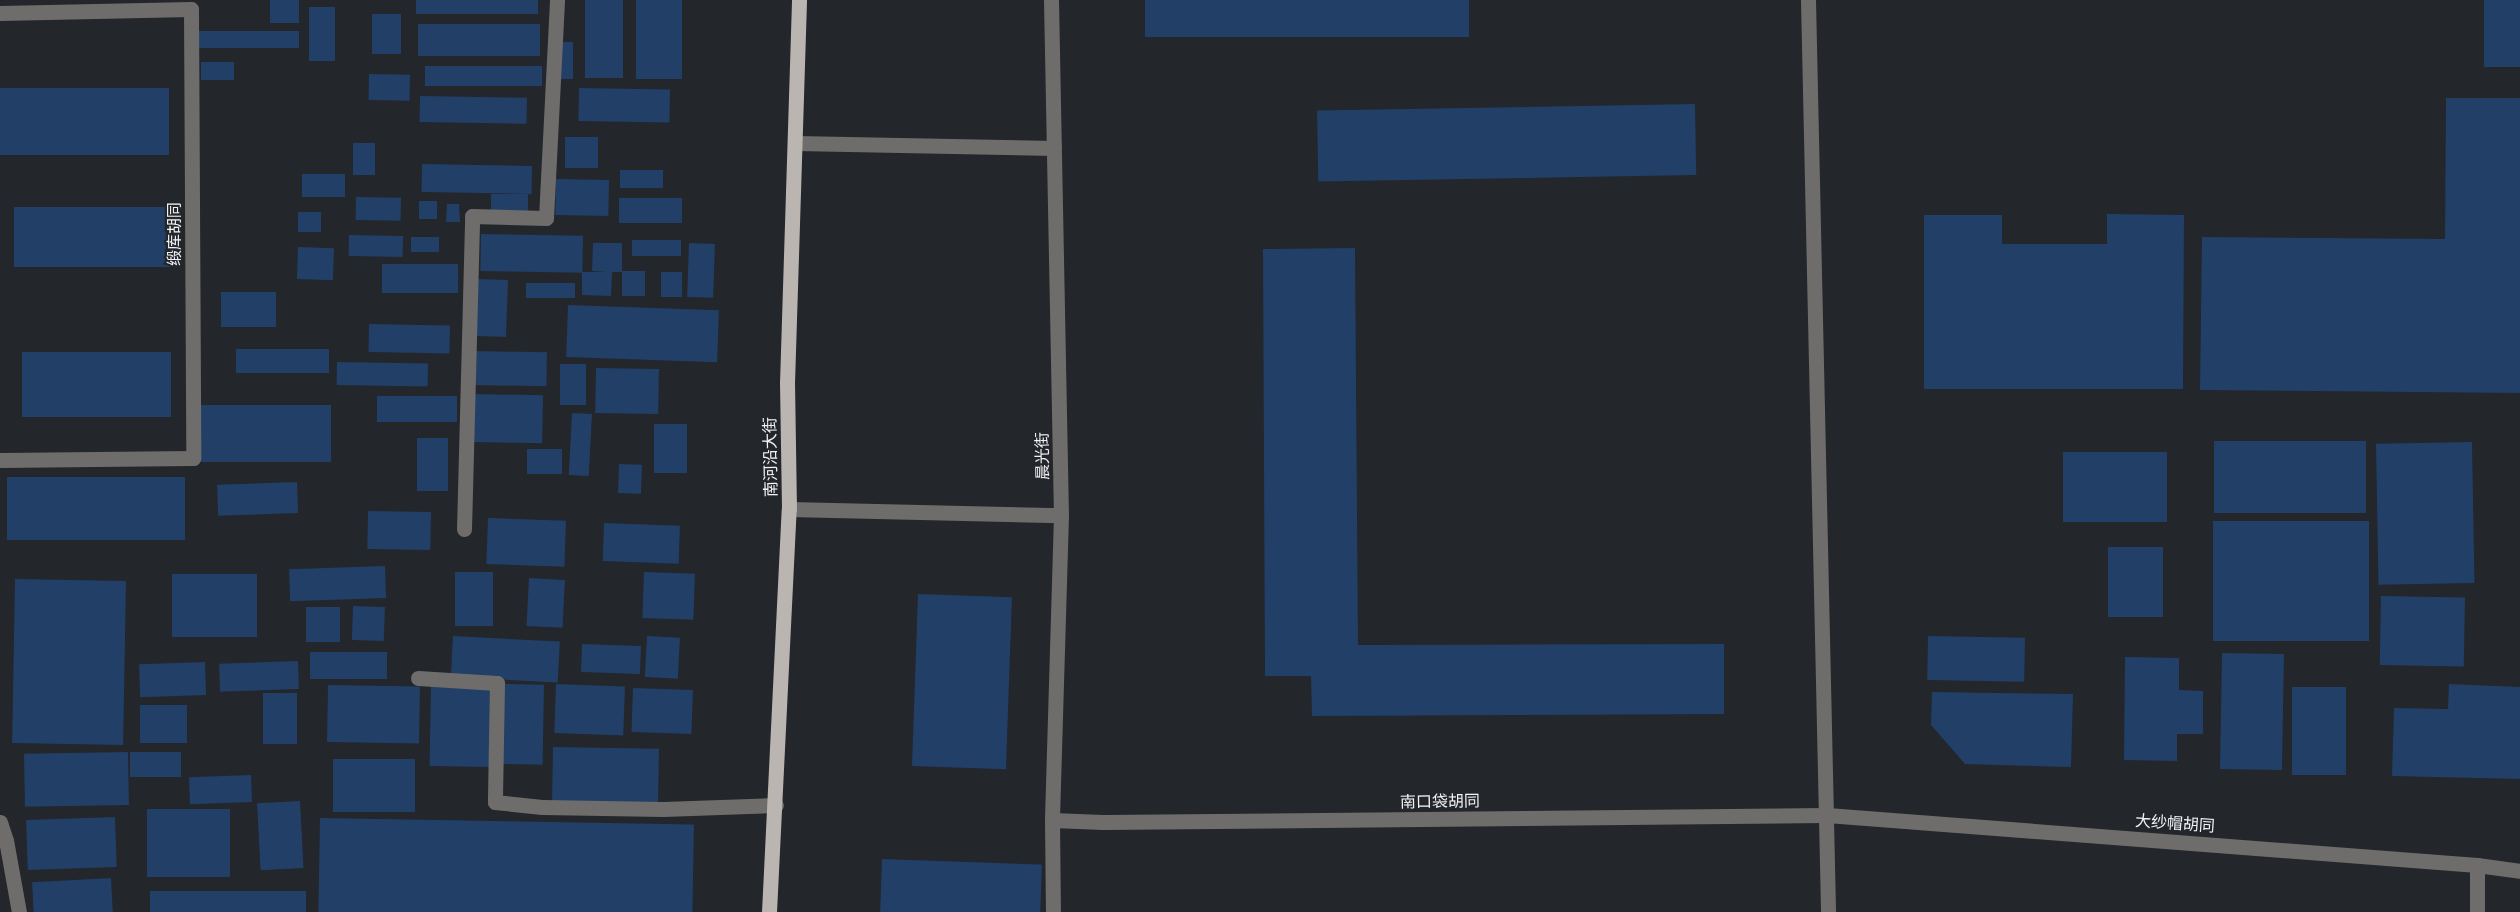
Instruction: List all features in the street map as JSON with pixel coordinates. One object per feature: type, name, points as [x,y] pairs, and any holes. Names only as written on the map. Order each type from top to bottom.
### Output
[{"type":"main road","name":"南河沿大街","points":[[769,912],[789,509],[787,383],[799,0]]},
{"type":"street","points":[[465,529],[472,216],[546,218],[557,0]]},
{"type":"street","name":"晨光街","points":[[1051,0],[1061,515],[1052,820],[1053,912]]},
{"type":"street","points":[[1808,0],[1828,912]]},
{"type":"street","name":"缎库胡同","points":[[0,13],[191,9],[193,446],[193,458],[0,460]]},
{"type":"street","points":[[795,143],[1054,148]]},
{"type":"street","points":[[789,509],[1061,515]]},
{"type":"street","points":[[418,678],[497,682],[495,802],[542,807],[663,809],[776,806]]},
{"type":"street","name":"南口袋胡同","points":[[1052,820],[1103,822],[1827,815]]},
{"type":"street","name":"大纱帽胡同","points":[[1827,815],[2477,865],[2520,871]]},
{"type":"street","points":[[0,822],[6,840],[19,912]]},
{"type":"street","points":[[2477,865],[2477,912]]},
{"type":"building","points":[[270,0],[299,0],[299,23],[270,23]]},
{"type":"building","points":[[416,0],[538,0],[538,14],[416,14]]},
{"type":"building","points":[[585,0],[623,0],[623,78],[585,78]]},
{"type":"building","points":[[636,0],[682,0],[682,79],[636,79]]},
{"type":"building","points":[[1145,0],[1469,0],[1469,37],[1145,37]]},
{"type":"building","points":[[2484,0],[2520,0],[2520,67],[2484,67]]},
{"type":"building","points":[[309,7],[335,7],[335,61],[309,61]]},
{"type":"building","points":[[372,14],[401,14],[401,54],[372,54]]},
{"type":"building","points":[[418,24],[540,24],[540,56],[418,56]]},
{"type":"building","points":[[195,31],[299,31],[299,48],[195,48]]},
{"type":"building","points":[[558,42],[573,42],[573,79],[558,79]]},
{"type":"building","points":[[201,62],[234,62],[234,80],[201,80]]},
{"type":"building","points":[[425,66],[542,66],[542,86],[425,86]]},
{"type":"building","points":[[369,74],[410,75],[410,101],[369,100]]},
{"type":"building","points":[[0,88],[169,88],[169,155],[0,155]]},
{"type":"building","points":[[579,88],[670,90],[669,123],[578,121]]},
{"type":"building","points":[[420,96],[527,98],[527,124],[420,122]]},
{"type":"building","points":[[2446,98],[2520,98],[2520,393],[2200,390],[2202,237],[2445,239]]},
{"type":"building","points":[[1695,104],[1696,175],[1318,182],[1317,111]]},
{"type":"building","points":[[565,137],[598,137],[598,168],[565,168]]},
{"type":"building","points":[[353,143],[375,143],[375,175],[353,175]]},
{"type":"building","points":[[422,164],[532,166],[531,194],[422,192]]},
{"type":"building","points":[[620,170],[663,170],[663,188],[620,188]]},
{"type":"building","points":[[302,174],[345,174],[345,197],[302,197]]},
{"type":"building","points":[[556,179],[609,180],[608,216],[555,215]]},
{"type":"building","points":[[491,194],[528,194],[528,212],[491,212]]},
{"type":"building","points":[[356,197],[401,198],[401,221],[356,220]]},
{"type":"building","points":[[619,198],[682,198],[682,223],[619,223]]},
{"type":"building","points":[[419,201],[437,201],[437,219],[419,219]]},
{"type":"building","points":[[447,204],[459,204],[460,222],[446,222]]},
{"type":"building","points":[[14,207],[170,207],[170,267],[14,267]]},
{"type":"building","points":[[298,212],[321,212],[321,232],[298,232]]},
{"type":"building","points":[[2107,214],[2184,215],[2183,389],[1924,389],[1924,215],[2002,215],[2002,244],[2107,244]]},
{"type":"building","points":[[481,234],[583,236],[582,273],[480,271]]},
{"type":"building","points":[[349,235],[403,236],[403,257],[349,256]]},
{"type":"building","points":[[411,237],[439,237],[439,252],[411,252]]},
{"type":"building","points":[[632,240],[681,240],[681,256],[632,256]]},
{"type":"building","points":[[593,243],[622,243],[622,272],[612,272],[611,296],[582,295],[582,272],[607,272],[592,271]]},
{"type":"building","points":[[689,243],[715,244],[713,298],[687,297]]},
{"type":"building","points":[[298,247],[334,248],[333,280],[297,279]]},
{"type":"building","points":[[1355,248],[1358,645],[1724,644],[1724,714],[1312,716],[1311,676],[1265,676],[1263,249]]},
{"type":"building","points":[[382,264],[458,264],[458,293],[382,293]]},
{"type":"building","points":[[622,271],[645,271],[645,296],[622,296]]},
{"type":"building","points":[[661,272],[682,272],[682,297],[661,297]]},
{"type":"building","points":[[477,279],[508,280],[506,337],[475,336]]},
{"type":"building","points":[[526,283],[575,283],[575,298],[526,298]]},
{"type":"building","points":[[221,292],[276,292],[276,327],[221,327]]},
{"type":"building","points":[[568,305],[719,310],[717,362],[566,357]]},
{"type":"building","points":[[369,324],[450,325],[449,353],[369,352]]},
{"type":"building","points":[[236,349],[329,349],[329,373],[236,373]]},
{"type":"building","points":[[473,351],[547,352],[546,386],[472,385]]},
{"type":"building","points":[[22,352],[171,352],[171,417],[22,417]]},
{"type":"building","points":[[337,362],[428,364],[428,387],[337,385]]},
{"type":"building","points":[[560,364],[586,364],[586,405],[560,405]]},
{"type":"building","points":[[596,368],[659,369],[658,414],[595,413]]},
{"type":"building","points":[[474,394],[543,395],[542,443],[473,442]]},
{"type":"building","points":[[377,396],[457,396],[457,422],[377,422]]},
{"type":"building","points":[[201,405],[331,405],[331,462],[201,462]]},
{"type":"building","points":[[572,413],[592,414],[589,476],[569,475]]},
{"type":"building","points":[[654,424],[687,424],[687,473],[654,473]]},
{"type":"building","points":[[417,438],[448,438],[448,491],[417,491]]},
{"type":"building","points":[[2214,441],[2366,441],[2366,513],[2214,513]]},
{"type":"building","points":[[2472,442],[2474,583],[2378,585],[2376,444]]},
{"type":"building","points":[[527,449],[562,449],[562,474],[527,474]]},
{"type":"building","points":[[2063,452],[2167,452],[2167,522],[2063,522]]},
{"type":"building","points":[[619,464],[642,465],[641,494],[618,493]]},
{"type":"building","points":[[7,477],[185,477],[185,540],[7,540]]},
{"type":"building","points":[[297,482],[298,513],[218,516],[217,485]]},
{"type":"building","points":[[368,511],[431,512],[430,550],[367,549]]},
{"type":"building","points":[[488,518],[566,521],[564,567],[486,564]]},
{"type":"building","points":[[2213,521],[2369,521],[2369,641],[2213,641]]},
{"type":"building","points":[[604,523],[680,526],[679,564],[603,561]]},
{"type":"building","points":[[2108,547],[2163,547],[2163,617],[2108,617]]},
{"type":"building","points":[[385,566],[386,598],[290,601],[289,569]]},
{"type":"building","points":[[455,572],[493,572],[493,626],[455,626]]},
{"type":"building","points":[[644,572],[695,574],[693,620],[642,618]]},
{"type":"building","points":[[172,574],[257,574],[257,637],[172,637]]},
{"type":"building","points":[[529,578],[565,580],[562,628],[526,626]]},
{"type":"building","points":[[15,579],[126,581],[123,745],[12,743]]},
{"type":"building","points":[[918,594],[1012,597],[1006,769],[912,766]]},
{"type":"building","points":[[2381,596],[2465,597],[2464,666],[2380,665]]},
{"type":"building","points":[[353,606],[385,607],[384,641],[352,640]]},
{"type":"building","points":[[306,607],[340,607],[340,642],[306,642]]},
{"type":"building","points":[[453,636],[560,642],[558,683],[451,677]]},
{"type":"building","points":[[647,636],[680,638],[678,679],[645,677]]},
{"type":"building","points":[[1928,636],[2025,638],[2024,682],[1927,680]]},
{"type":"building","points":[[582,644],[641,646],[640,674],[581,672]]},
{"type":"building","points":[[310,652],[387,652],[387,679],[310,679]]},
{"type":"building","points":[[2222,653],[2284,654],[2282,770],[2220,769]]},
{"type":"building","points":[[2125,657],[2179,658],[2179,690],[2203,691],[2203,734],[2177,734],[2177,761],[2124,760]]},
{"type":"building","points":[[298,661],[299,689],[220,692],[219,664]]},
{"type":"building","points":[[205,662],[206,695],[140,697],[139,664]]},
{"type":"building","points":[[431,683],[492,684],[491,767],[430,766]]},
{"type":"building","points":[[503,684],[544,685],[543,765],[502,764]]},
{"type":"building","points":[[556,684],[625,686],[623,735],[554,733]]},
{"type":"building","points":[[2449,684],[2520,687],[2520,779],[2392,776],[2394,708],[2448,709]]},
{"type":"building","points":[[328,685],[420,687],[419,744],[327,742]]},
{"type":"building","points":[[2292,687],[2346,687],[2346,775],[2292,775]]},
{"type":"building","points":[[633,688],[693,690],[691,734],[631,732]]},
{"type":"building","points":[[1932,692],[2073,694],[2071,767],[1965,764],[1931,725]]},
{"type":"building","points":[[263,693],[297,693],[297,744],[263,744]]},
{"type":"building","points":[[140,705],[187,705],[187,743],[140,743]]},
{"type":"building","points":[[553,747],[659,749],[658,806],[552,804]]},
{"type":"building","points":[[128,752],[129,805],[25,807],[24,754]]},
{"type":"building","points":[[130,752],[181,752],[181,777],[130,777]]},
{"type":"building","points":[[333,759],[415,759],[415,812],[333,812]]},
{"type":"building","points":[[251,775],[252,802],[190,804],[189,777]]},
{"type":"building","points":[[300,801],[304,868],[261,870],[257,803]]},
{"type":"building","points":[[147,809],[230,809],[230,877],[147,877]]},
{"type":"building","points":[[115,817],[117,867],[28,870],[26,820]]},
{"type":"building","points":[[320,818],[694,825],[692,912],[318,912]]},
{"type":"building","points":[[882,859],[1042,865],[1040,912],[880,912]]},
{"type":"building","points":[[111,878],[113,912],[34,912],[32,882]]},
{"type":"building","points":[[150,891],[306,891],[306,912],[150,912]]}]
